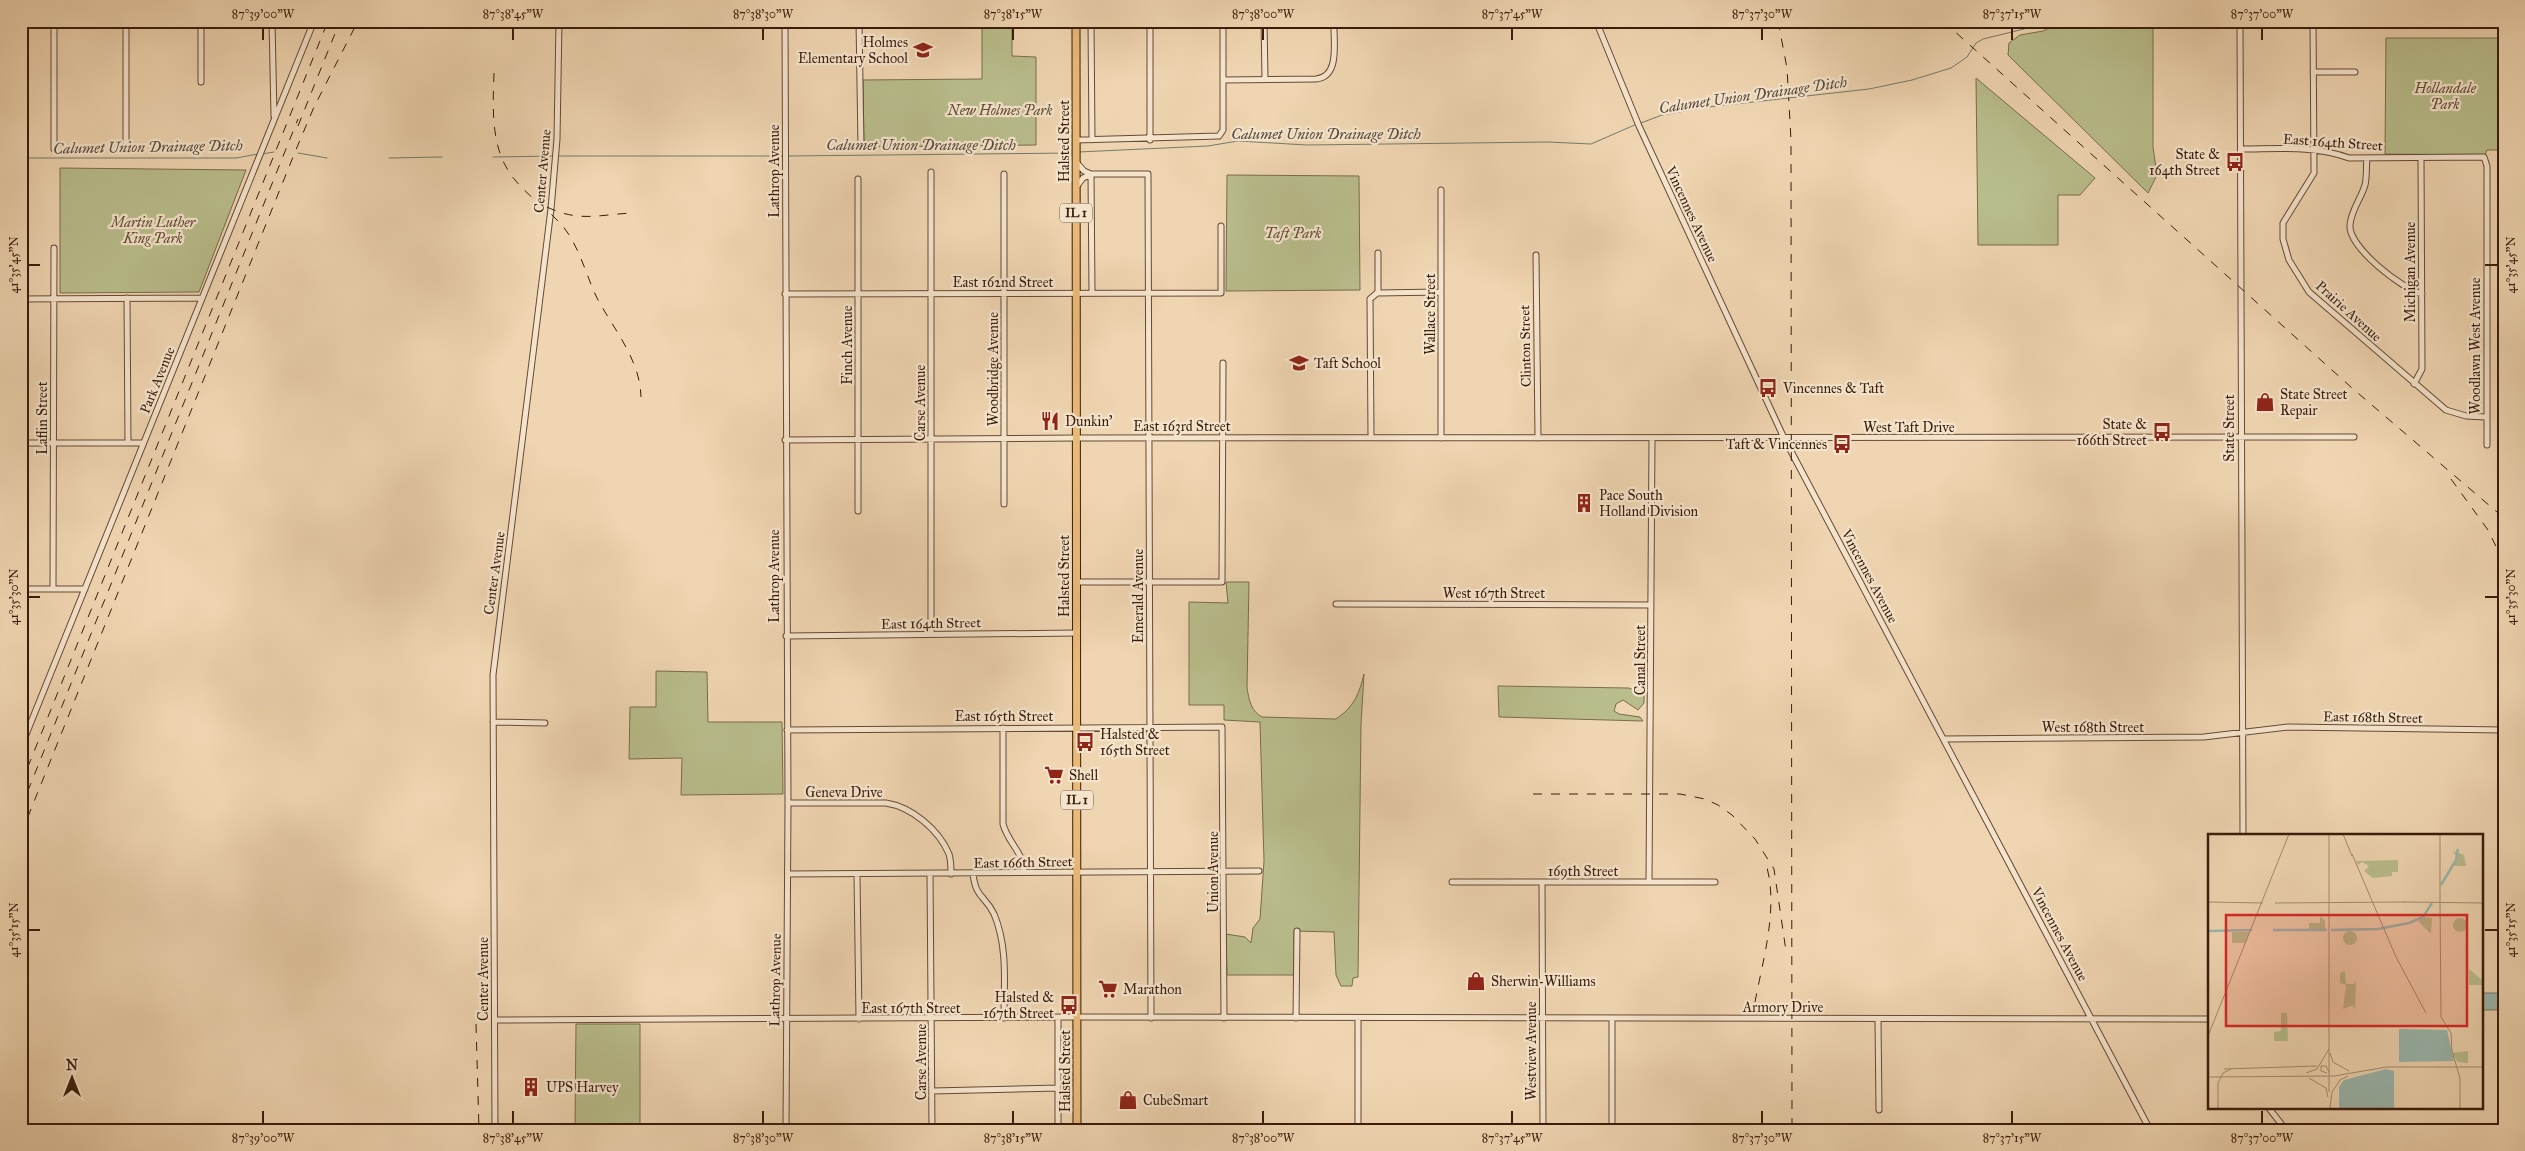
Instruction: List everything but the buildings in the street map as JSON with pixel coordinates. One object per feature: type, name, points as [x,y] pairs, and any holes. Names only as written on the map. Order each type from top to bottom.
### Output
[{"type":"main road","name":"Halsted Street","points":[[1076,21],[1077,1130]]},
{"type":"street","points":[[54,21],[54,149]]},
{"type":"street","points":[[126,21],[126,149]]},
{"type":"street","points":[[200,21],[201,82]]},
{"type":"street","points":[[272,21],[274,120]]},
{"type":"street","name":"Park Avenue","points":[[21,747],[24,734],[85,589],[314,21]]},
{"type":"street","name":"Center Avenue","points":[[495,1130],[493,675],[556,163],[559,21]]},
{"type":"street","name":"Lathrop Avenue","points":[[785,21],[785,440],[788,803],[786,1130]]},
{"type":"street","points":[[859,21],[861,147]]},
{"type":"street","name":"Halsted Street","points":[[1091,21],[1092,140]]},
{"type":"street","points":[[1150,21],[1150,140]]},
{"type":"street","points":[[1076,140],[1150,140],[1218,136],[1223,130],[1223,21]]},
{"type":"street","points":[[1264,21],[1265,80]]},
{"type":"street","points":[[1223,80],[1319,79],[1328,75],[1333,65],[1334,21]]},
{"type":"street","name":"Vincennes Avenue","points":[[1596,21],[1637,123],[1784,438],[2148,1126],[2148,1130]]},
{"type":"street","name":"State Street","points":[[2240,21],[2240,438],[2243,834]]},
{"type":"street","name":"Prairie Avenue","points":[[2313,21],[2314,173],[2283,223],[2283,239],[2289,260],[2309,292],[2446,410],[2466,416],[2486,417]]},
{"type":"street","points":[[2313,72],[2355,72]]},
{"type":"street","name":"East 164th Street","points":[[2241,149],[2314,150],[2333,152],[2349,158],[2484,157]]},
{"type":"street","name":"Woodlawn West Avenue","points":[[2484,157],[2486,166],[2487,445]]},
{"type":"street","points":[[2367,158],[2365,185],[2354,207],[2349,226],[2354,242],[2398,283],[2409,291],[2422,294]]},
{"type":"street","name":"Michigan Avenue","points":[[2414,384],[2422,369],[2422,158]]},
{"type":"street","points":[[1076,162],[1084,171],[1091,174]]},
{"type":"street","name":"Carse Avenue","points":[[931,172],[931,634]]},
{"type":"street","name":"Woodbridge Avenue","points":[[1004,174],[1004,504]]},
{"type":"street","points":[[1076,187],[1083,178],[1091,174]]},
{"type":"street","name":"Halsted Street","points":[[1091,174],[1092,293]]},
{"type":"street","name":"Emerald Avenue","points":[[1091,174],[1148,174],[1151,1018]]},
{"type":"street","name":"Finch Avenue","points":[[858,179],[858,511]]},
{"type":"street","name":"Wallace Street","points":[[1441,190],[1441,438]]},
{"type":"street","name":"East 162nd Street","points":[[785,294],[1221,293],[1221,226]]},
{"type":"street","name":"Laflin Street","points":[[53,589],[54,248]]},
{"type":"street","points":[[1378,253],[1378,293]]},
{"type":"street","name":"Clinton Street","points":[[1536,255],[1538,438]]},
{"type":"street","points":[[1371,437],[1370,299],[1378,293],[1441,292]]},
{"type":"street","points":[[128,298],[128,443]]},
{"type":"street","points":[[21,299],[202,298]]},
{"type":"street","points":[[1077,582],[1222,582],[1223,363]]},
{"type":"street","name":"East 163rd Street","points":[[785,440],[1371,437],[1578,438]]},
{"type":"street","name":"West Taft Drive","points":[[1578,438],[2354,437]]},
{"type":"street","name":"Canal Street","points":[[1649,882],[1652,438]]},
{"type":"street","points":[[21,443],[143,443]]},
{"type":"street","points":[[21,589],[85,589]]},
{"type":"street","name":"West 167th Street","points":[[1336,604],[1651,605]]},
{"type":"street","name":"East 164th Street","points":[[786,636],[1076,633]]},
{"type":"street","points":[[493,722],[545,723]]},
{"type":"street","name":"East 165th Street","points":[[787,730],[1222,727]]},
{"type":"street","name":"Union Avenue","points":[[1222,727],[1224,1018]]},
{"type":"street","name":"East 168th Street","points":[[2242,732],[2288,727],[2504,730]]},
{"type":"street","points":[[1003,728],[1003,824],[1005,835],[1023,860],[1024,872]]},
{"type":"street","name":"West 168th Street","points":[[1944,739],[2204,737],[2242,732]]},
{"type":"street","name":"Geneva Drive","points":[[788,803],[886,803],[899,805],[910,810],[932,831],[949,854],[951,874]]},
{"type":"street","name":"East 166th Street","points":[[788,874],[1259,871]]},
{"type":"street","name":"Carse Avenue","points":[[930,874],[932,1130]]},
{"type":"street","points":[[973,874],[975,889],[994,914],[1004,951],[1004,1018]]},
{"type":"street","points":[[857,875],[859,1019]]},
{"type":"street","name":"169th Street","points":[[1452,882],[1715,882]]},
{"type":"street","name":"Westview Avenue","points":[[1542,882],[1542,1130]]},
{"type":"street","points":[[1296,1018],[1297,931]]},
{"type":"street","name":"East 167th Street","points":[[495,1020],[1077,1017],[1358,1018]]},
{"type":"street","points":[[1058,1018],[1058,1130]]},
{"type":"street","points":[[1358,1018],[1358,1130]]},
{"type":"street","name":"Armory Drive","points":[[1358,1018],[2208,1019]]},
{"type":"street","points":[[1612,1018],[1612,1130]]},
{"type":"street","points":[[1878,1019],[1879,1110]]},
{"type":"street","points":[[932,1091],[1058,1088]]},
{"type":"street","points":[[2269,1108],[2286,1130]]},
{"type":"green space","name":"New Holmes Park","points":[[982,21],[1012,21],[1012,56],[1036,57],[1036,145],[864,147],[863,80],[982,79]]},
{"type":"green space","points":[[2062,21],[2153,21],[2153,147],[2157,175],[2148,193],[2008,55],[2009,43],[2020,35],[2043,31]]},
{"type":"green space","name":"Hollandale Park","points":[[2386,38],[2504,38],[2504,150],[2487,150],[2485,155],[2385,154]]},
{"type":"green space","points":[[1976,78],[2095,178],[2080,195],[2058,195],[2058,245],[1978,245]]},
{"type":"green space","name":"Martin Luther King Park","points":[[60,168],[246,170],[199,292],[60,293]]},
{"type":"green space","name":"Taft Park","points":[[1227,175],[1359,176],[1360,290],[1226,291]]},
{"type":"green space","points":[[1226,582],[1249,582],[1247,688],[1251,705],[1258,715],[1262,717],[1336,719],[1355,700],[1364,674],[1361,724],[1358,977],[1353,978],[1352,986],[1341,986],[1336,975],[1334,932],[1294,931],[1294,975],[1227,975],[1226,934],[1245,937],[1251,943],[1253,928],[1260,919],[1264,861],[1260,722],[1224,720],[1224,705],[1189,705],[1189,602],[1228,603]]},
{"type":"green space","points":[[656,671],[707,672],[708,722],[782,722],[783,794],[681,795],[682,758],[629,759],[630,707],[656,707]]},
{"type":"green space","points":[[1498,686],[1629,688],[1644,695],[1644,703],[1638,710],[1623,700],[1616,704],[1614,711],[1619,714],[1640,717],[1643,721],[1499,717]]},
{"type":"green space","points":[[576,1024],[640,1024],[640,1130],[575,1130]]},
{"type":"water","points":[[2482,993],[2502,993],[2504,1008],[2502,1010],[2482,1010]]},
{"type":"waterway","name":"Calumet Union Drainage Ditch","points":[[1641,123],[1662,115],[1708,107],[1869,89],[1912,80],[1951,68],[1967,57],[1976,43],[1983,39],[2024,29],[2045,21]]},
{"type":"waterway","name":"Calumet Union Drainage Ditch","points":[[1078,152],[1208,146],[1238,141],[1307,145],[1548,142],[1591,144],[1637,124]]},
{"type":"waterway","name":"Calumet Union Drainage Ditch","points":[[262,154],[274,152]]},
{"type":"waterway","name":"Calumet Union Drainage Ditch","points":[[298,153],[327,158]]},
{"type":"waterway","name":"Calumet Union Drainage Ditch","points":[[789,156],[1072,153]]},
{"type":"waterway","name":"Calumet Union Drainage Ditch","points":[[21,158],[236,158],[258,154]]},
{"type":"waterway","name":"Calumet Union Drainage Ditch","points":[[493,157],[555,156]]},
{"type":"waterway","name":"Calumet Union Drainage Ditch","points":[[559,156],[785,156]]},
{"type":"waterway","name":"Calumet Union Drainage Ditch","points":[[389,158],[442,157]]},
{"type":"railway","points":[[21,784],[328,21]]},
{"type":"railway","points":[[298,126],[340,21]]},
{"type":"railway","points":[[21,834],[295,152],[314,107],[358,21]]},
{"type":"railway","points":[[1778,21],[1787,68],[1791,140],[1792,1130]]},
{"type":"railway","points":[[1943,21],[2352,388],[2504,518]]},
{"type":"railway","points":[[494,73],[493,108],[495,131],[504,163],[524,190],[557,220],[570,237],[597,298],[631,357],[640,383],[641,397]]},
{"type":"railway","points":[[21,808],[298,119]]},
{"type":"railway","points":[[547,207],[559,212],[580,216],[634,213]]},
{"type":"railway","points":[[2451,479],[2488,530],[2504,563]]},
{"type":"railway","points":[[1533,794],[1680,794],[1705,799],[1718,805],[1732,815],[1755,839],[1774,869],[1786,951]]},
{"type":"railway","points":[[1755,1002],[1770,915],[1770,881],[1766,864]]},
{"type":"railway","points":[[476,1024],[479,1130]]},
{"type":"place","name":"Holmes Elementary School","points":[[923,50]]},
{"type":"place","name":"State & 164th Street","points":[[2235,162]]},
{"type":"place","name":"Taft School","points":[[1299,363]]},
{"type":"place","name":"Vincennes & Taft","points":[[1768,388]]},
{"type":"place","name":"State Street Repair","points":[[2265,402]]},
{"type":"place","name":"Dunkin'","points":[[1050,421]]},
{"type":"place","name":"State & 166th Street","points":[[2162,432]]},
{"type":"place","name":"Taft & Vincennes","points":[[1842,444]]},
{"type":"place","name":"Pace South Holland Division","points":[[1584,503]]},
{"type":"place","name":"Halsted & 165th Street","points":[[1085,742]]},
{"type":"place","name":"Shell","points":[[1054,775]]},
{"type":"place","name":"Sherwin-Williams","points":[[1476,981]]},
{"type":"place","name":"Marathon","points":[[1108,989]]},
{"type":"place","name":"Halsted & 167th Street","points":[[1069,1005]]},
{"type":"place","name":"UPS Harvey","points":[[531,1087]]},
{"type":"place","name":"CubeSmart","points":[[1128,1100]]}]
